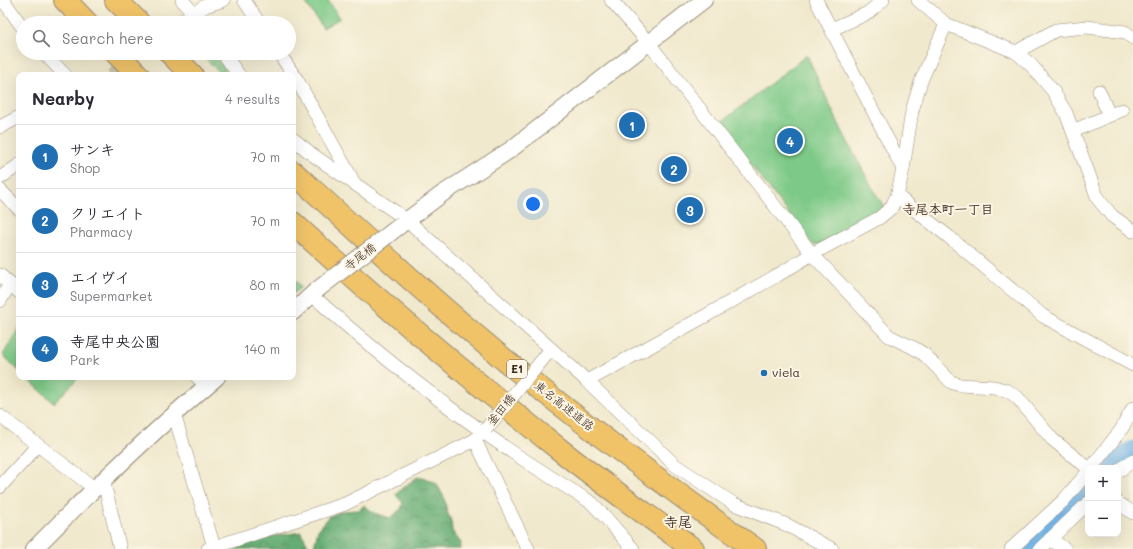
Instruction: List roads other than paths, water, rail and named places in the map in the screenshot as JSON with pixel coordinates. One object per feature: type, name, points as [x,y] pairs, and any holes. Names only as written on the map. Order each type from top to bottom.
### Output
[{"type":"highway","points":[[65,0],[80,16]]},
{"type":"highway","points":[[116,0],[132,16]]},
{"type":"highway","points":[[123,60],[135,72]]},
{"type":"highway","points":[[177,60],[189,72]]},
{"type":"highway","name":"東名高速道路","points":[[296,175],[387,258],[506,360],[649,474],[755,549]]},
{"type":"highway","points":[[296,226],[448,358],[559,449],[693,549]]},
{"type":"street","points":[[3,0],[16,18]]},
{"type":"street","points":[[182,0],[202,10]]},
{"type":"street","points":[[191,16],[224,0]]},
{"type":"street","points":[[244,0],[254,16]]},
{"type":"street","points":[[611,0],[648,42],[812,254],[889,336],[914,348],[924,355],[952,382],[960,385],[994,387],[1008,391],[1017,398],[1052,439],[1085,466]]},
{"type":"street","name":"寺尾橋","points":[[296,309],[315,292],[404,222],[442,194],[510,150],[704,0]]},
{"type":"street","points":[[816,0],[903,169]]},
{"type":"street","points":[[832,29],[868,12],[883,0]]},
{"type":"street","points":[[918,0],[946,24],[1016,52],[1032,66],[1053,91],[1066,114],[1098,199],[1112,216],[1133,231]]},
{"type":"street","points":[[586,381],[707,315],[812,254],[880,218],[891,208],[897,196],[903,169],[912,111],[922,81],[946,24]]},
{"type":"street","points":[[1016,52],[1056,30],[1087,27],[1125,32],[1133,38]]},
{"type":"street","points":[[51,60],[62,72]]},
{"type":"street","points":[[228,60],[237,72]]},
{"type":"street","points":[[284,60],[292,72]]},
{"type":"street","points":[[296,78],[354,182]]},
{"type":"street","points":[[1099,91],[1109,115]]},
{"type":"street","points":[[1072,131],[1122,110]]},
{"type":"street","points":[[1,125],[16,118]]},
{"type":"street","points":[[296,141],[313,155],[354,182],[404,222],[549,352],[586,381],[675,465],[734,504],[787,525],[832,549]]},
{"type":"street","points":[[0,178],[16,167]]},
{"type":"street","points":[[0,190],[16,206]]},
{"type":"street","points":[[897,196],[949,237],[1043,316],[1133,365]]},
{"type":"street","points":[[0,275],[15,288],[0,301]]},
{"type":"street","points":[[315,292],[347,327],[394,366],[482,434],[592,504],[633,549]]},
{"type":"street","name":"釜田橋","points":[[482,434],[549,352]]},
{"type":"street","points":[[34,549],[98,484],[174,414],[207,380]]},
{"type":"street","points":[[1094,465],[1121,430],[1133,408]]},
{"type":"street","points":[[174,414],[211,548],[346,504],[482,434]]},
{"type":"street","points":[[0,416],[37,446],[98,484],[120,549]]},
{"type":"street","points":[[482,434],[528,549]]},
{"type":"street","points":[[0,487],[37,446]]},
{"type":"street","points":[[1121,469],[1133,461]]},
{"type":"street","points":[[1011,549],[1063,501],[1085,475]]},
{"type":"street","points":[[1121,505],[1133,513]]},
{"type":"street","points":[[1040,549],[1085,506]]},
{"type":"street","points":[[1050,539],[1065,549]]},
{"type":"waterway","points":[[1115,464],[1133,452]]},
{"type":"waterway","points":[[1023,549],[1085,489]]},
{"type":"tunnel","points":[[115,72],[130,60]]},
{"type":"place","name":"サンキ","points":[[632,125]]},
{"type":"place","name":"寺尾中央公園","points":[[790,141]]},
{"type":"place","name":"クリエイト","points":[[674,169]]},
{"type":"place","name":"エイヴイ","points":[[690,210]]},
{"type":"place","name":"viela","points":[[764,373]]},
{"type":"district","name":"寺尾本町一丁目","points":[[948,209]]},
{"type":"district","name":"寺尾","points":[[678,522]]}]
